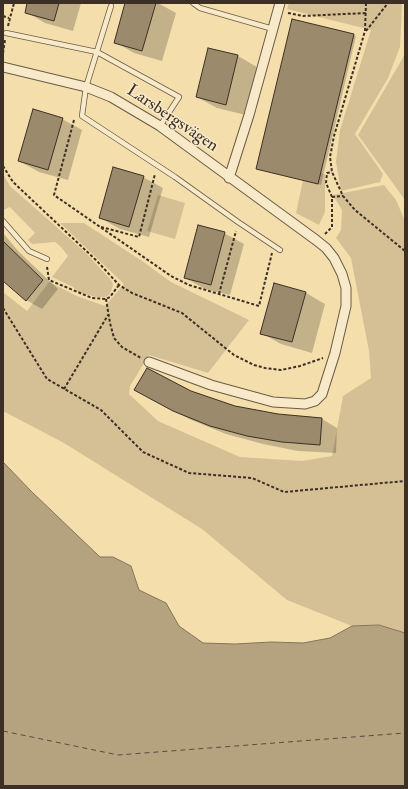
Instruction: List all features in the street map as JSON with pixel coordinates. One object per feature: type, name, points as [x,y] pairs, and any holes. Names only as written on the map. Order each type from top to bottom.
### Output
[{"type":"street","name":"Larsbergsvägen","points":[[229,178],[249,115],[279,7]]},
{"type":"street","name":"Larsbergsvägen","points":[[3,67],[86,87],[111,97],[160,126],[326,248],[334,258],[342,274],[346,288],[346,306],[335,353],[322,394],[315,401],[305,404],[273,402],[211,385],[149,362]]},
{"type":"lane","points":[[193,3],[200,8],[273,29]]},
{"type":"lane","points":[[111,6],[86,87],[82,116],[157,165],[280,250]]},
{"type":"lane","points":[[6,33],[97,52],[179,97],[160,126]]},
{"type":"lane","points":[[3,221],[29,250],[47,259]]},
{"type":"path","points":[[366,3],[365,31],[334,136],[330,157],[332,172],[343,196],[355,210],[405,251]]},
{"type":"path","points":[[365,31],[388,3]]},
{"type":"path","points":[[279,7],[304,16],[366,13]]},
{"type":"path","points":[[3,16],[10,18]]},
{"type":"path","points":[[82,112],[76,113],[54,195],[180,281],[259,306],[274,246]]},
{"type":"path","points":[[99,226],[139,237],[157,165]]},
{"type":"path","points":[[3,166],[13,182],[97,261],[119,285],[132,293],[182,313],[234,355],[254,365],[281,370],[300,366],[335,353]]},
{"type":"path","points":[[316,240],[332,227],[332,197],[326,183],[327,173],[332,172]]},
{"type":"path","points":[[332,197],[343,196]]},
{"type":"path","points":[[220,294],[238,222]]},
{"type":"path","points":[[47,259],[49,280],[92,298],[106,299],[110,297],[119,285]]},
{"type":"path","points":[[106,299],[108,315],[114,338],[122,347],[149,362]]},
{"type":"path","points":[[3,308],[47,379],[101,410],[143,452],[189,473],[252,478],[284,492],[405,481]]},
{"type":"path","points":[[64,389],[108,315]]},
{"type":"shaded area","points":[[289,3],[402,3],[400,47],[388,78],[355,134],[383,174],[380,182],[341,191],[336,162],[340,130],[371,30],[287,9]]},
{"type":"shaded area","points":[[405,54],[405,200],[358,135]]},
{"type":"shaded area","points":[[321,172],[325,175],[325,212],[319,225],[296,213],[303,180]]},
{"type":"shaded area","points":[[3,174],[10,186],[86,253],[111,280],[113,284],[109,295],[105,297],[95,297],[79,292],[73,287],[52,277],[68,256],[55,242],[32,244],[28,240],[35,233],[10,207],[3,210]]},
{"type":"shaded area","points":[[384,185],[396,200],[405,221],[405,633],[379,625],[352,626],[287,600],[202,529],[64,443],[3,411],[3,292],[27,311],[49,282],[77,296],[105,306],[124,284],[60,223],[84,223],[171,282],[249,320],[208,373],[149,355],[130,386],[129,394],[158,421],[240,457],[302,461],[332,456],[343,396],[371,378],[369,351],[351,258],[336,238],[341,230],[342,210],[333,195]]},
{"type":"shaded area","points":[[158,195],[185,203],[175,239],[147,231]]},
{"type":"shaded area","points":[[3,462],[100,557],[113,557],[131,566],[139,590],[166,603],[179,626],[203,643],[303,643],[330,638],[352,626],[379,625],[405,633],[405,786],[3,786]]},
{"type":"building","points":[[27,3],[59,3],[54,21],[25,13]]},
{"type":"building","points":[[125,3],[156,3],[142,51],[114,43]]},
{"type":"building","points":[[292,19],[354,34],[318,184],[256,169]]},
{"type":"building","points":[[208,48],[238,55],[226,105],[196,97]]},
{"type":"building","points":[[33,109],[63,118],[48,170],[18,161]]},
{"type":"building","points":[[113,167],[144,176],[129,227],[99,218]]},
{"type":"building","points":[[198,225],[225,232],[211,285],[184,278]]},
{"type":"building","points":[[3,241],[43,280],[26,301],[3,281]]},
{"type":"building","points":[[274,283],[306,292],[292,342],[260,334]]},
{"type":"building","points":[[147,368],[191,391],[235,406],[278,414],[322,418],[320,445],[282,442],[247,436],[210,426],[173,411],[134,390]]},
{"type":"ferry route","points":[[3,731],[118,755],[405,733]]}]
